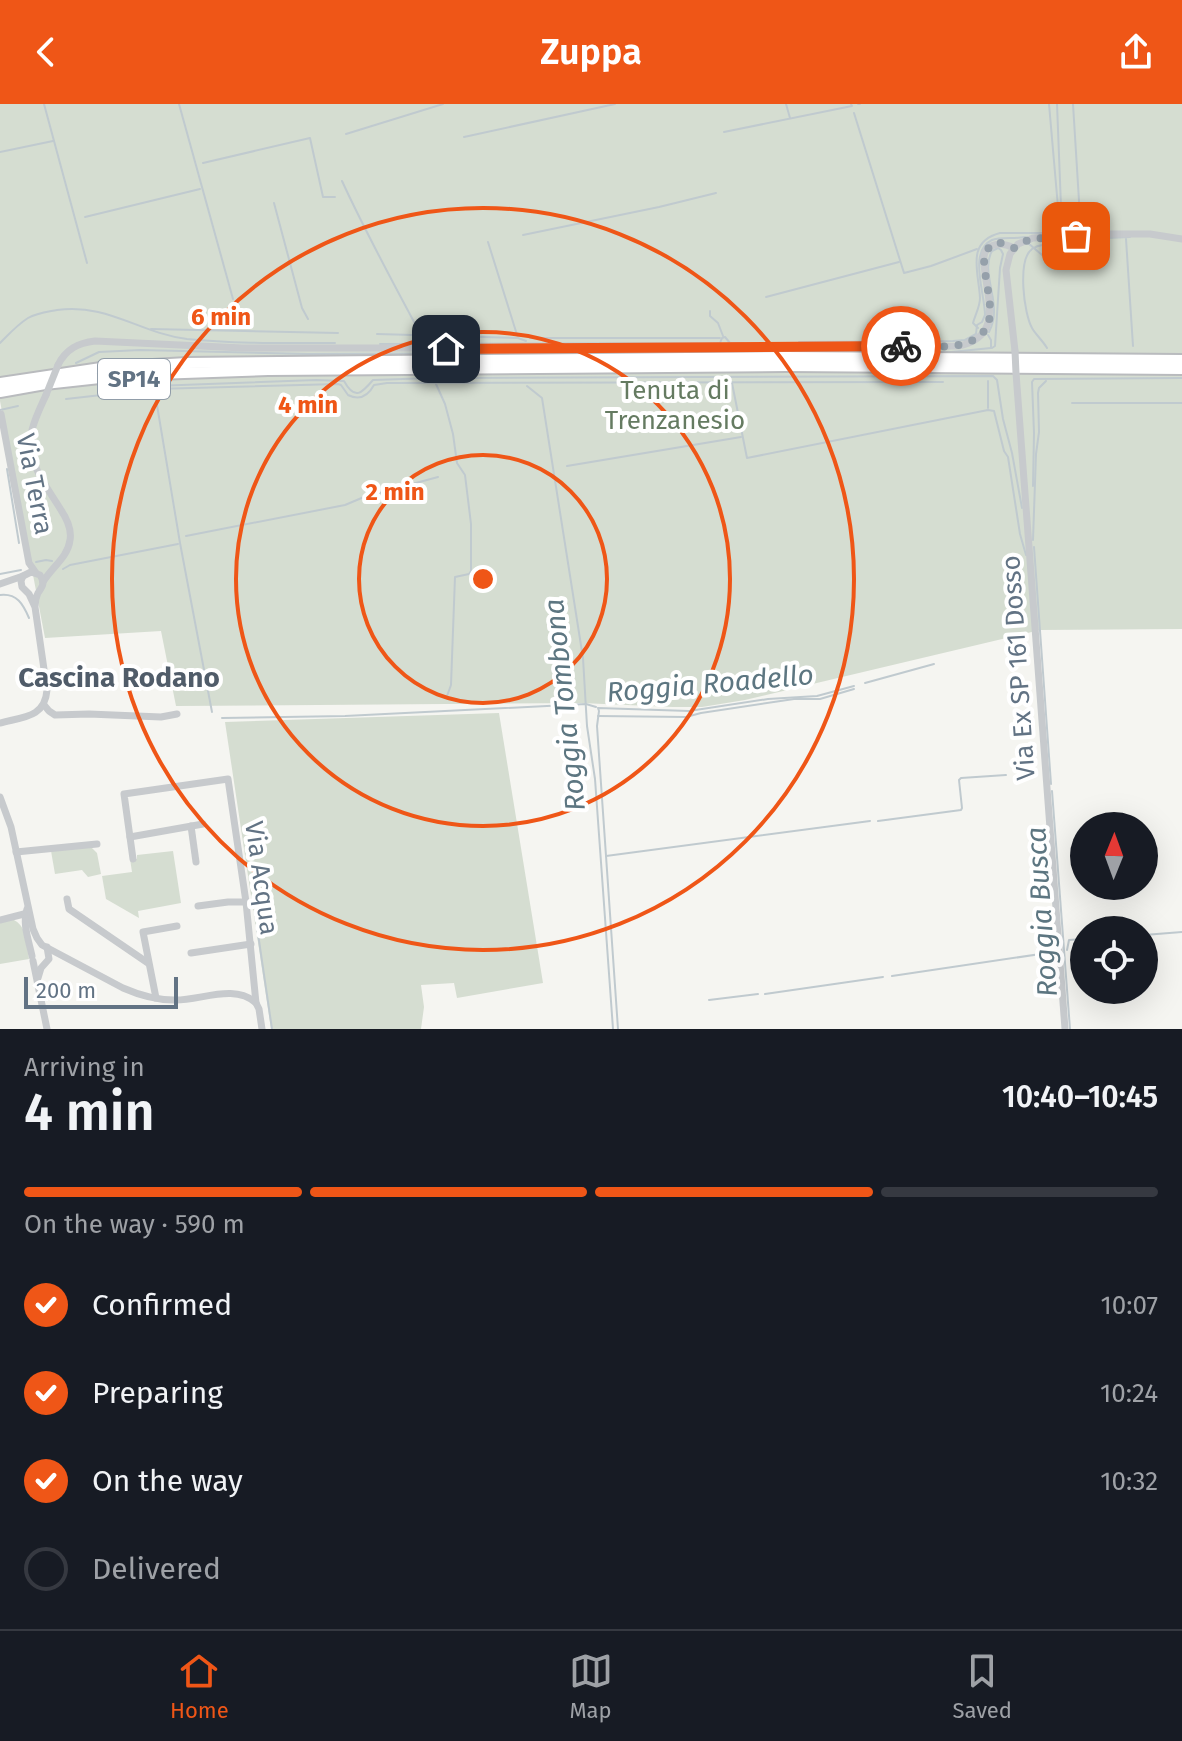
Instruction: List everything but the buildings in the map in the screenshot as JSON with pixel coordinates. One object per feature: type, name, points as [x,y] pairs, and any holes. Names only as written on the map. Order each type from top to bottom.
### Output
[{"type":"highway","name":"SP14","points":[[0,383],[101,368],[187,363],[786,357],[1122,364]]},
{"type":"highway","points":[[1122,364],[1182,367]]},
{"type":"highway","name":"SP14","points":[[0,395],[88,383],[268,370],[1122,364]]},
{"type":"street","points":[[33,594],[43,587],[49,572],[65,555],[71,534],[66,518],[32,459],[32,428],[65,353],[82,343],[98,341],[274,348],[962,345],[981,335],[989,320],[990,306],[983,262],[985,253],[998,242],[1014,248],[1030,239],[1134,233],[1182,239]]},
{"type":"street","name":"Via Ex SP 161 Dosso","points":[[1014,248],[1006,274],[1015,351],[1065,1029]]},
{"type":"street","name":"Via Terra","points":[[1,414],[29,563],[37,573]]},
{"type":"street","name":"Via Terra","points":[[24,575],[29,563]]},
{"type":"street","points":[[1,584],[24,575],[49,572]]},
{"type":"street","points":[[37,573],[43,582]]},
{"type":"street","points":[[22,587],[24,575]]},
{"type":"street","points":[[0,723],[34,713],[45,702],[47,690],[33,594],[22,587],[1,584]]},
{"type":"street","points":[[45,702],[52,714],[59,715],[161,717],[177,714]]},
{"type":"street","name":"Via Acqua","points":[[130,837],[124,794],[228,779],[246,902],[256,1003],[262,1029]]},
{"type":"street","points":[[0,797],[16,852],[32,959],[47,1029]]},
{"type":"street","points":[[133,859],[130,837],[203,824]]},
{"type":"street","points":[[191,826],[196,862]]},
{"type":"street","points":[[16,852],[97,844]]},
{"type":"street","points":[[67,899],[69,909],[148,963]]},
{"type":"street","points":[[198,906],[246,902]]},
{"type":"street","points":[[0,920],[26,914]]},
{"type":"street","points":[[26,914],[37,938],[47,947],[123,988],[156,998],[185,1000],[233,993],[246,996],[256,1003]]},
{"type":"street","points":[[156,998],[143,932],[177,926]]},
{"type":"street","points":[[191,953],[251,944]]},
{"type":"street","points":[[32,959],[37,949],[47,947]]},
{"type":"street","points":[[37,980],[49,956],[47,947]]},
{"type":"street","points":[[32,959],[37,964],[66,958]]},
{"type":"street","points":[[143,995],[150,973]]},
{"type":"street","points":[[246,996],[255,982]]},
{"type":"green space","name":"Tenuta di Trenzanesio","points":[[0,104],[1182,104],[1182,629],[1040,630],[745,700],[702,707],[581,703],[176,706],[161,631],[45,638],[0,401]]},
{"type":"green space","points":[[499,713],[543,983],[457,998],[454,983],[421,985],[424,1007],[421,1029],[271,1029],[225,722]]},
{"type":"green space","points":[[91,847],[97,853],[101,874],[88,877],[82,870],[55,874],[51,851]]},
{"type":"green space","points":[[173,851],[181,903],[138,911],[139,918],[106,899],[102,876],[132,872],[130,859],[137,859],[137,855]]},
{"type":"green space","points":[[12,919],[24,931],[29,959],[0,964],[0,921]]},
{"type":"waterway","points":[[44,104],[87,263]]},
{"type":"waterway","points":[[179,104],[233,299]]},
{"type":"waterway","points":[[346,134],[443,104]]},
{"type":"waterway","points":[[464,137],[615,104]]},
{"type":"waterway","points":[[786,104],[790,118]]},
{"type":"waterway","points":[[724,132],[851,104]]},
{"type":"waterway","points":[[978,328],[973,323],[980,301],[976,260],[982,243],[1000,233],[1054,233],[1060,230],[1049,104]]},
{"type":"waterway","points":[[1057,104],[1062,232]]},
{"type":"waterway","points":[[1073,104],[1081,233]]},
{"type":"waterway","points":[[854,113],[904,273],[977,249]]},
{"type":"waterway","points":[[203,163],[310,138],[323,197],[335,197]]},
{"type":"waterway","points":[[0,152],[53,141]]},
{"type":"waterway","points":[[342,181],[420,333],[424,335]]},
{"type":"waterway","points":[[85,217],[200,189]]},
{"type":"waterway","points":[[523,235],[716,193]]},
{"type":"waterway","points":[[274,203],[302,308],[308,319]]},
{"type":"waterway","points":[[799,342],[965,340],[976,334],[977,325],[985,315],[979,263],[985,246],[995,239],[1025,237]]},
{"type":"waterway","points":[[1047,348],[1032,328],[1027,311],[1023,287],[1027,255],[1038,246],[1070,244],[1081,239],[1130,237]]},
{"type":"waterway","points":[[1126,239],[1133,346]]},
{"type":"waterway","points":[[1028,243],[1042,255],[1077,252],[1082,246],[1081,240]]},
{"type":"waterway","name":"Roggia Tombona","points":[[488,242],[518,338],[526,341]]},
{"type":"waterway","points":[[989,332],[994,305],[988,265],[992,251],[998,248],[1003,254],[995,346],[992,348]]},
{"type":"waterway","points":[[766,297],[899,262]]},
{"type":"waterway","points":[[0,343],[31,316],[75,309],[108,315],[187,339],[335,343]]},
{"type":"waterway","points":[[710,311],[723,336]]},
{"type":"waterway","points":[[151,329],[338,333]]},
{"type":"waterway","points":[[377,334],[517,338]]},
{"type":"waterway","points":[[988,335],[991,347]]},
{"type":"waterway","points":[[380,344],[720,343],[725,337],[730,343],[743,343]]},
{"type":"waterway","points":[[530,338],[720,338]]},
{"type":"waterway","points":[[76,363],[99,352],[140,350],[308,354],[951,352],[991,348]]},
{"type":"waterway","points":[[154,386],[316,380],[344,381],[358,393],[373,380],[433,378],[993,376],[997,380],[1022,508]]},
{"type":"waterway","points":[[1033,486],[1034,379],[1182,378]]},
{"type":"waterway","points":[[988,381],[988,408]]},
{"type":"waterway","name":"Roggia Busca","points":[[1033,540],[1038,393],[1046,381]]},
{"type":"waterway","points":[[66,399],[155,389],[338,384],[348,395],[360,397],[374,385],[387,383],[943,382]]},
{"type":"waterway","points":[[732,383],[747,458],[994,411],[1008,457],[1026,555]]},
{"type":"waterway","points":[[436,384],[453,434],[457,463],[465,475],[471,524],[471,571],[455,577],[451,685],[447,696]]},
{"type":"waterway","name":"Roggia Tombona","points":[[527,386],[542,398],[583,658],[613,1029]]},
{"type":"waterway","points":[[156,399],[212,712]]},
{"type":"waterway","points":[[1072,403],[1182,403]]},
{"type":"waterway","points":[[0,410],[18,406]]},
{"type":"waterway","points":[[567,466],[741,437]]},
{"type":"waterway","points":[[7,469],[19,543]]},
{"type":"waterway","points":[[186,536],[345,505],[438,477]]},
{"type":"waterway","points":[[63,569],[70,565],[178,544]]},
{"type":"waterway","name":"Roggia Busca","points":[[1034,547],[1051,784]]},
{"type":"waterway","points":[[36,562],[52,561]]},
{"type":"waterway","points":[[0,574],[21,570]]},
{"type":"waterway","points":[[0,595],[19,600],[29,618]]},
{"type":"waterway","name":"Roggia Roadello","points":[[865,683],[934,664]]},
{"type":"waterway","name":"Roggia Roadello","points":[[618,1029],[598,708],[689,711],[768,699],[817,696],[854,686]]},
{"type":"waterway","name":"Roggia Roadello","points":[[598,716],[686,717],[794,699],[820,699],[854,689]]},
{"type":"waterway","points":[[222,718],[345,716],[586,704],[596,707]]},
{"type":"waterway","points":[[878,821],[961,810],[961,778],[1006,775]]},
{"type":"waterway","name":"Roggia Busca","points":[[1052,791],[1070,1029]]},
{"type":"waterway","points":[[606,856],[870,821]]},
{"type":"waterway","points":[[257,927],[272,1029]]},
{"type":"waterway","points":[[1158,934],[1182,932]]},
{"type":"waterway","points":[[1067,950],[1070,940]]},
{"type":"waterway","points":[[892,976],[1054,952]]},
{"type":"waterway","points":[[765,994],[883,977]]},
{"type":"waterway","points":[[709,1000],[758,994]]},
{"type":"way so far","points":[[901,346],[962,345],[981,335],[989,320],[990,310],[983,262],[986,251],[992,245],[998,242],[1014,248],[1030,239],[1076,236]]},
{"type":"district","name":"Cascina Rodano","points":[[119,677]]},
{"type":"route","points":[[446,349],[901,346]]}]
